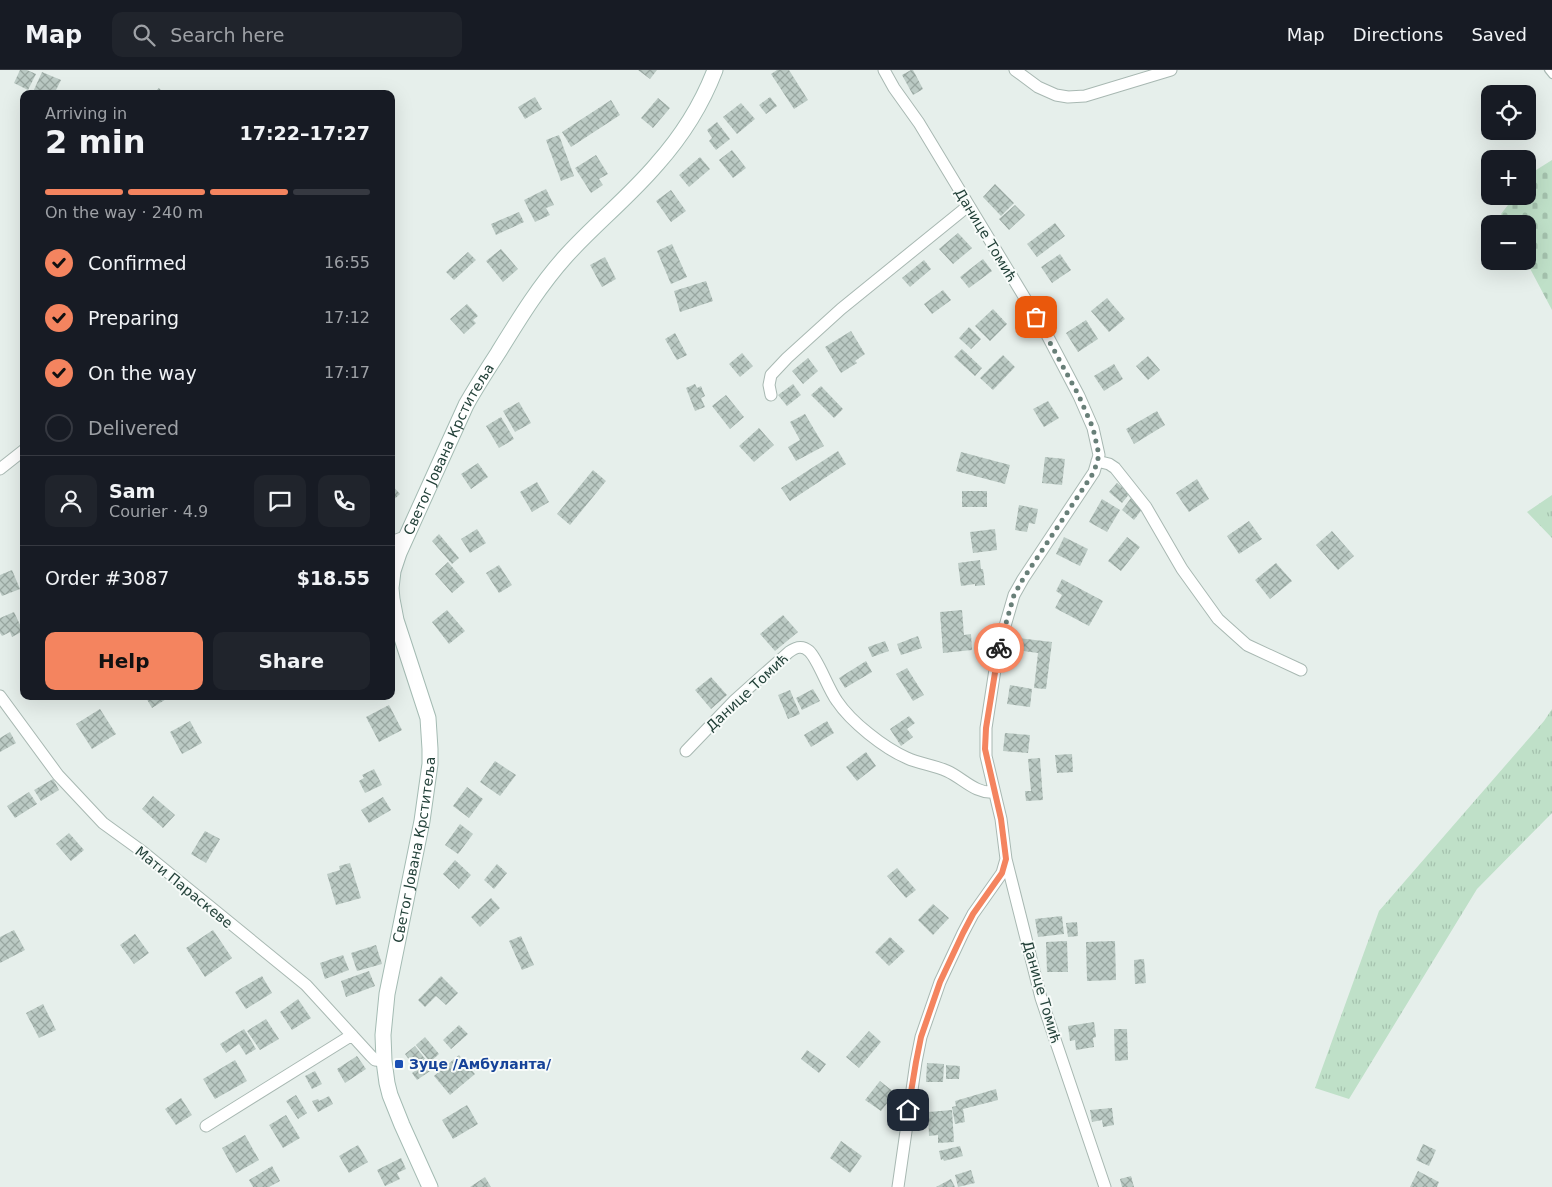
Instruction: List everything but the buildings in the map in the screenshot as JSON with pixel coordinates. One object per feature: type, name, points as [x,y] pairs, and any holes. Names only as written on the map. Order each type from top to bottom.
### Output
[{"type":"street","name":"Светог Јована Крститеља","points":[[395,566],[477,384],[520,316],[566,256],[657,165],[671,148],[700,101],[715,70]]},
{"type":"street","name":"Данице Томић","points":[[884,70],[894,88],[919,123],[1046,333],[1079,396],[1093,428],[1099,455],[1090,477],[1014,595],[995,666],[986,728],[986,756],[1003,829],[1006,859],[1048,1023],[1104,1187]]},
{"type":"street","points":[[1015,70],[1038,87],[1056,95],[1068,97],[1085,96],[1171,70]]},
{"type":"street","points":[[771,395],[768,385],[771,374],[787,358],[841,309],[968,206]]},
{"type":"street","points":[[0,469],[20,453]]},
{"type":"street","points":[[1097,461],[1109,464],[1115,468],[1146,507],[1182,569],[1218,619],[1247,645],[1301,670]]},
{"type":"street","points":[[395,540],[407,536]]},
{"type":"street","name":"Светог Јована Крститеља","points":[[395,615],[426,711],[430,764],[422,821],[387,994],[383,1035],[384,1061],[390,1095],[430,1187]]},
{"type":"street","name":"Данице Томић","points":[[686,751],[735,700],[789,652],[796,647],[803,647],[811,652],[836,700],[847,715],[862,728],[906,758],[922,764],[940,767],[962,778],[979,791],[986,793],[994,792]]},
{"type":"street","name":"Мати Параскеве","points":[[0,696],[58,775],[103,824],[143,852],[306,985],[375,1060],[384,1061]]},
{"type":"street","points":[[898,1187],[921,1037],[940,982],[963,933],[973,914],[1002,873],[1006,859]]},
{"type":"street","points":[[991,891],[1004,887],[1014,888]]},
{"type":"street","points":[[206,1126],[352,1035]]},
{"type":"lane","points":[[1548,70],[1552,75]]},
{"type":"green space","points":[[1552,160],[1552,310],[1531,270],[1536,270],[1536,215],[1501,214],[1508,205],[1536,205],[1536,170]]},
{"type":"green space","points":[[1552,495],[1552,538],[1527,512]]},
{"type":"green space","points":[[1552,709],[1552,813],[1477,889],[1349,1099],[1315,1088],[1379,911],[1544,721]]},
{"type":"way so far","points":[[999,648],[1014,595],[1094,472],[1099,455],[1093,428],[1079,396],[1036,317]]},
{"type":"place","name":"Зуце /Амбуланта/","points":[[399,1064]]},
{"type":"route","points":[[908,1110],[921,1037],[940,982],[973,914],[1002,873],[1006,859],[1003,829],[985,749],[986,728],[999,648]]}]
